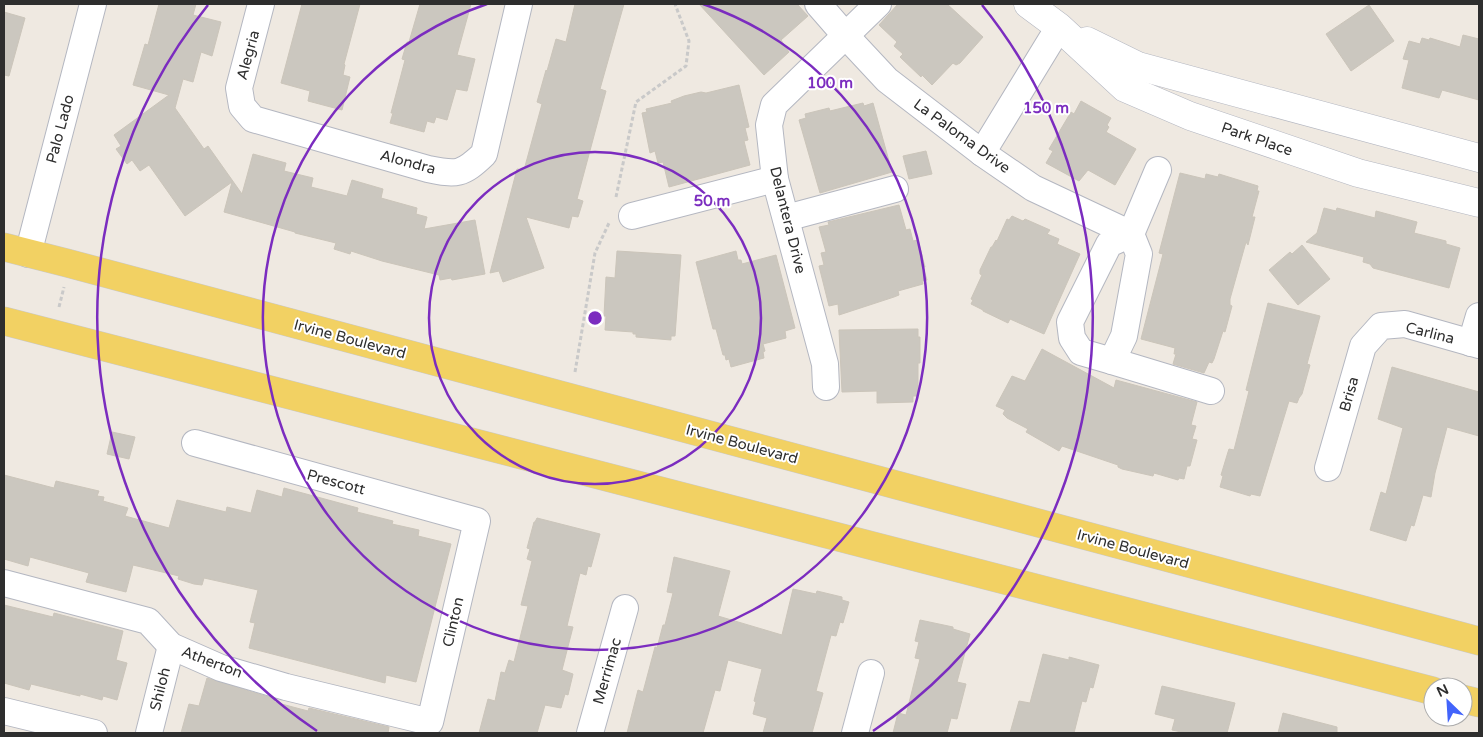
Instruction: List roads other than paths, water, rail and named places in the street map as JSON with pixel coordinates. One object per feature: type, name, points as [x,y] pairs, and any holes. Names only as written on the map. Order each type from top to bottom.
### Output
[{"type":"main road","name":"Irvine Boulevard","points":[[16,250],[1479,641]]},
{"type":"main road","points":[[4,321],[1423,688]]},
{"type":"street","name":"Palo Lado","points":[[16,250],[93,4]]},
{"type":"street","name":"Alegria","points":[[242,106],[239,88],[262,4]]},
{"type":"street","name":"Alondra","points":[[242,106],[253,119],[428,169],[448,173],[467,170],[484,154],[519,4]]},
{"type":"street","name":"La Paloma Drive","points":[[818,4],[887,80],[982,153],[1033,188],[1131,234]]},
{"type":"street","name":"Delantera Drive","points":[[826,387],[825,364],[775,179],[769,125],[774,106],[878,4]]},
{"type":"street","name":"Park Place","points":[[1028,4],[1059,27],[1125,88],[1190,116],[1358,173],[1479,203]]},
{"type":"street","name":"Park Place","points":[[1059,27],[1138,66],[1479,158]]},
{"type":"street","points":[[982,153],[1059,27]]},
{"type":"street","points":[[1158,170],[1131,234],[1109,244],[1070,322],[1072,338],[1081,352],[1211,391]]},
{"type":"street","points":[[620,211],[775,179]]},
{"type":"street","points":[[786,218],[895,190]]},
{"type":"street","points":[[1112,361],[1124,336],[1139,254],[1131,234]]},
{"type":"street","points":[[1475,344],[1479,316]]},
{"type":"street","name":"Carlina","points":[[1381,326],[1405,324],[1475,344]]},
{"type":"street","name":"Brisa","points":[[1328,468],[1363,346],[1381,326]]},
{"type":"street","name":"Prescott","points":[[195,443],[477,521]]},
{"type":"street","name":"Clinton","points":[[430,722],[477,521]]},
{"type":"street","name":"Atherton","points":[[4,583],[148,621],[171,646],[221,668],[286,687],[430,722]]},
{"type":"street","name":"Merrimac","points":[[590,733],[625,608]]},
{"type":"street","name":"Shiloh","points":[[149,733],[171,646]]},
{"type":"street","points":[[855,733],[871,673]]},
{"type":"street","points":[[4,711],[94,733]]}]
